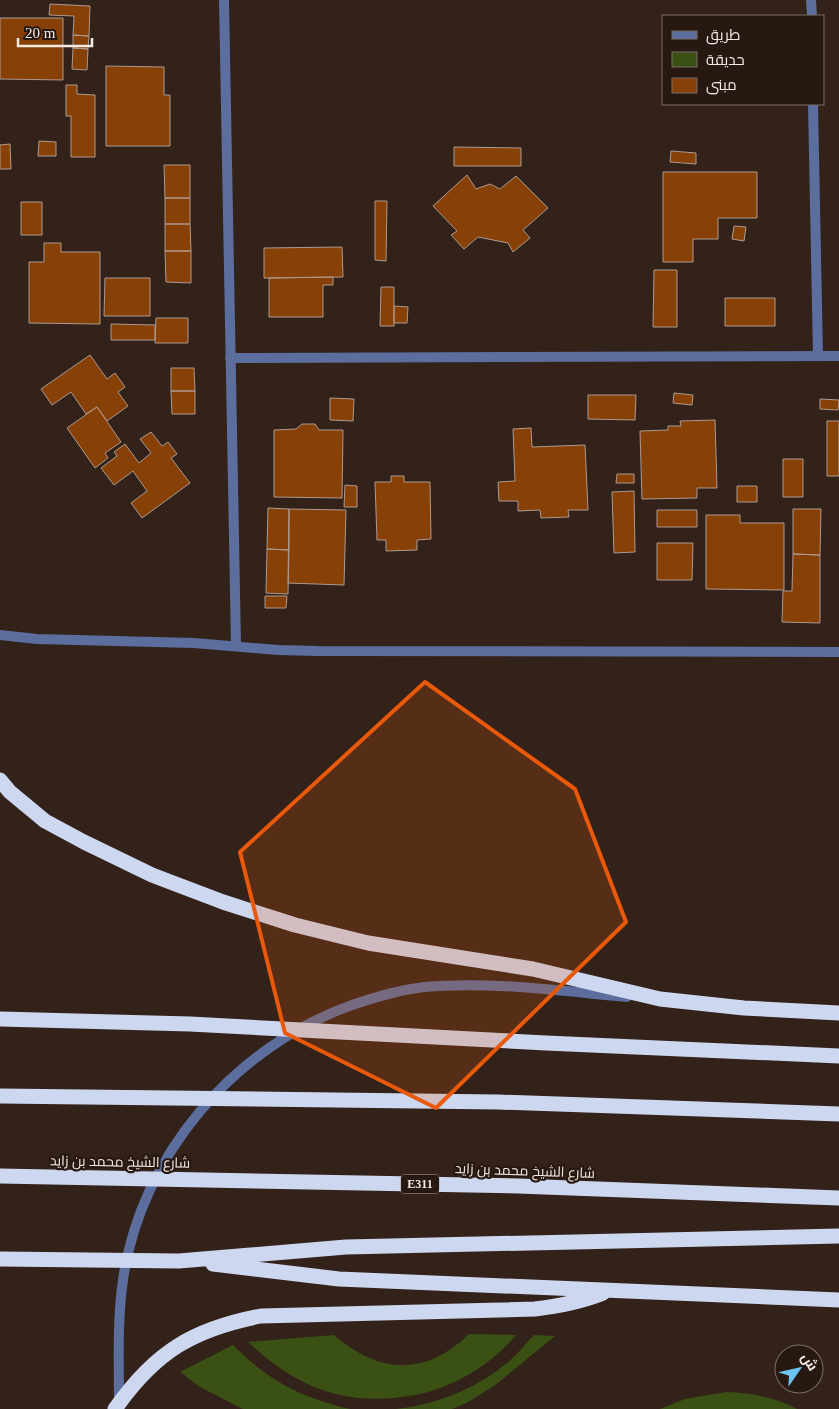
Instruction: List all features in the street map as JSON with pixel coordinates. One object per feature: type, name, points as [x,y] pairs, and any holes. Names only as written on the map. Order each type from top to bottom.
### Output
[{"type":"highway","points":[[0,780],[10,792],[45,821],[84,842],[152,875],[223,902],[295,925],[368,943],[533,969],[660,999],[744,1008],[839,1013]]},
{"type":"highway","points":[[0,1019],[190,1024],[556,1044],[839,1056]]},
{"type":"highway","points":[[0,1096],[498,1102],[839,1114]]},
{"type":"highway","name":"شارع الشيخ محمد بن زايد","points":[[0,1176],[518,1186],[839,1198]]},
{"type":"highway","points":[[0,1259],[179,1261],[346,1247],[839,1236]]},
{"type":"highway","points":[[179,1261],[339,1279],[839,1300]]},
{"type":"highway","points":[[115,1409],[148,1369],[167,1352],[189,1338],[236,1320],[261,1316],[535,1309],[585,1300],[609,1291]]},
{"type":"street","points":[[224,0],[236,646]]},
{"type":"street","points":[[811,0],[812,15]]},
{"type":"street","points":[[813,105],[818,356]]},
{"type":"street","points":[[230,358],[839,356]]},
{"type":"street","points":[[0,635],[37,639],[236,646],[278,650],[839,652]]},
{"type":"street","points":[[119,1409],[119,1328],[123,1279],[135,1230],[153,1184],[177,1141],[207,1102],[243,1067],[283,1038],[327,1014],[373,998],[422,988],[472,984],[660,999]]},
{"type":"highlighted area","points":[[425,682],[575,789],[626,922],[436,1108],[285,1033],[240,852]]},
{"type":"green space","points":[[469,1334],[516,1335],[496,1355],[475,1371],[439,1389],[399,1397],[374,1399],[351,1397],[329,1392],[308,1384],[268,1359],[248,1342],[334,1335],[351,1348],[368,1357],[385,1363],[402,1365],[436,1358]]},
{"type":"green space","points":[[534,1335],[555,1336],[494,1386],[468,1402],[452,1409],[396,1409],[440,1400],[469,1388],[507,1363]]},
{"type":"green space","points":[[233,1345],[260,1369],[287,1386],[316,1399],[350,1409],[243,1409],[200,1387],[180,1372]]},
{"type":"green space","points":[[727,1392],[763,1396],[797,1409],[660,1409],[685,1399]]},
{"type":"building","points":[[50,4],[90,6],[89,36],[73,35],[74,16],[49,15]]},
{"type":"building","points":[[0,18],[63,18],[63,80],[0,79]]},
{"type":"building","points":[[73,35],[89,36],[88,49],[73,48]]},
{"type":"building","points":[[73,48],[88,49],[87,70],[72,69]]},
{"type":"building","points":[[106,66],[164,67],[164,95],[170,95],[170,146],[106,146]]},
{"type":"building","points":[[66,85],[77,85],[77,94],[95,95],[95,157],[71,157],[71,116],[66,116]]},
{"type":"building","points":[[39,141],[56,142],[56,156],[38,156]]},
{"type":"building","points":[[10,144],[11,169],[0,169],[0,145]]},
{"type":"building","points":[[454,147],[521,148],[521,166],[454,166]]},
{"type":"building","points":[[671,151],[696,153],[696,164],[670,162]]},
{"type":"building","points":[[164,165],[190,165],[190,198],[165,198]]},
{"type":"building","points":[[663,172],[757,172],[757,218],[718,218],[718,239],[693,239],[693,262],[663,262]]},
{"type":"building","points":[[467,175],[476,189],[490,184],[500,189],[516,176],[548,208],[523,230],[530,238],[513,252],[508,243],[478,237],[464,249],[451,235],[457,231],[433,206]]},
{"type":"building","points":[[165,198],[190,198],[190,224],[165,224]]},
{"type":"building","points":[[375,201],[387,201],[386,261],[375,260]]},
{"type":"building","points":[[21,202],[42,202],[42,235],[21,235]]},
{"type":"building","points":[[165,224],[190,224],[191,251],[165,251]]},
{"type":"building","points":[[734,226],[746,227],[744,241],[732,239]]},
{"type":"building","points":[[44,243],[61,243],[61,252],[100,252],[100,324],[29,323],[29,262],[44,262]]},
{"type":"building","points":[[342,247],[343,277],[264,278],[264,248]]},
{"type":"building","points":[[165,251],[191,251],[191,283],[166,282]]},
{"type":"building","points":[[654,270],[677,270],[677,327],[653,327]]},
{"type":"building","points":[[333,277],[333,285],[323,285],[323,317],[269,317],[269,278]]},
{"type":"building","points":[[105,278],[150,278],[150,316],[104,316]]},
{"type":"building","points":[[381,287],[394,287],[394,326],[380,326]]},
{"type":"building","points":[[725,298],[775,298],[775,326],[725,326]]},
{"type":"building","points":[[394,306],[408,307],[407,323],[394,323]]},
{"type":"building","points":[[156,318],[188,318],[188,343],[155,343]]},
{"type":"building","points":[[111,324],[155,325],[155,340],[111,340]]},
{"type":"building","points":[[90,355],[107,379],[115,373],[125,387],[118,392],[128,406],[107,421],[97,407],[86,414],[71,392],[52,405],[41,389]]},
{"type":"building","points":[[171,368],[194,368],[195,391],[171,391]]},
{"type":"building","points":[[171,391],[195,391],[195,414],[172,414]]},
{"type":"building","points":[[674,393],[693,395],[692,405],[673,403]]},
{"type":"building","points":[[588,395],[636,395],[635,420],[588,419]]},
{"type":"building","points":[[330,398],[354,399],[353,421],[330,420]]},
{"type":"building","points":[[820,399],[839,400],[838,410],[820,409]]},
{"type":"building","points":[[97,407],[121,442],[105,453],[108,458],[95,468],[67,428]]},
{"type":"building","points":[[715,420],[717,488],[697,488],[697,498],[642,499],[640,431],[668,430],[668,426],[681,426],[680,421]]},
{"type":"building","points":[[827,421],[839,421],[839,476],[827,476]]},
{"type":"building","points":[[302,424],[315,424],[319,430],[343,430],[342,498],[274,497],[274,430],[296,429]]},
{"type":"building","points":[[531,428],[532,447],[585,445],[588,510],[568,510],[569,517],[541,518],[540,510],[518,511],[518,501],[499,501],[498,482],[515,481],[513,429]]},
{"type":"building","points":[[151,432],[162,446],[168,442],[177,454],[171,458],[190,483],[142,518],[131,503],[147,491],[133,471],[114,485],[101,468],[117,456],[114,452],[125,444],[139,463],[151,453],[140,439]]},
{"type":"building","points":[[783,459],[803,459],[803,497],[783,497]]},
{"type":"building","points":[[617,474],[634,474],[634,483],[616,483]]},
{"type":"building","points":[[391,476],[404,476],[404,482],[430,482],[431,539],[417,540],[417,550],[386,551],[386,540],[377,540],[375,482],[391,482]]},
{"type":"building","points":[[345,485],[357,486],[357,507],[344,507]]},
{"type":"building","points":[[737,486],[757,486],[757,502],[737,502]]},
{"type":"building","points":[[634,491],[635,552],[614,553],[612,492]]},
{"type":"building","points":[[268,508],[289,509],[289,550],[267,549]]},
{"type":"building","points":[[289,509],[346,510],[344,585],[288,583]]},
{"type":"building","points":[[793,509],[821,509],[820,555],[793,554]]},
{"type":"building","points":[[657,510],[697,510],[697,527],[657,527]]},
{"type":"building","points":[[706,515],[740,515],[740,523],[784,523],[784,590],[706,589]]},
{"type":"building","points":[[657,543],[693,543],[692,580],[657,580]]},
{"type":"building","points":[[267,549],[289,550],[288,594],[266,593]]},
{"type":"building","points":[[793,554],[820,555],[820,623],[782,622],[783,591],[792,591]]},
{"type":"building","points":[[265,596],[287,596],[286,608],[265,608]]}]
